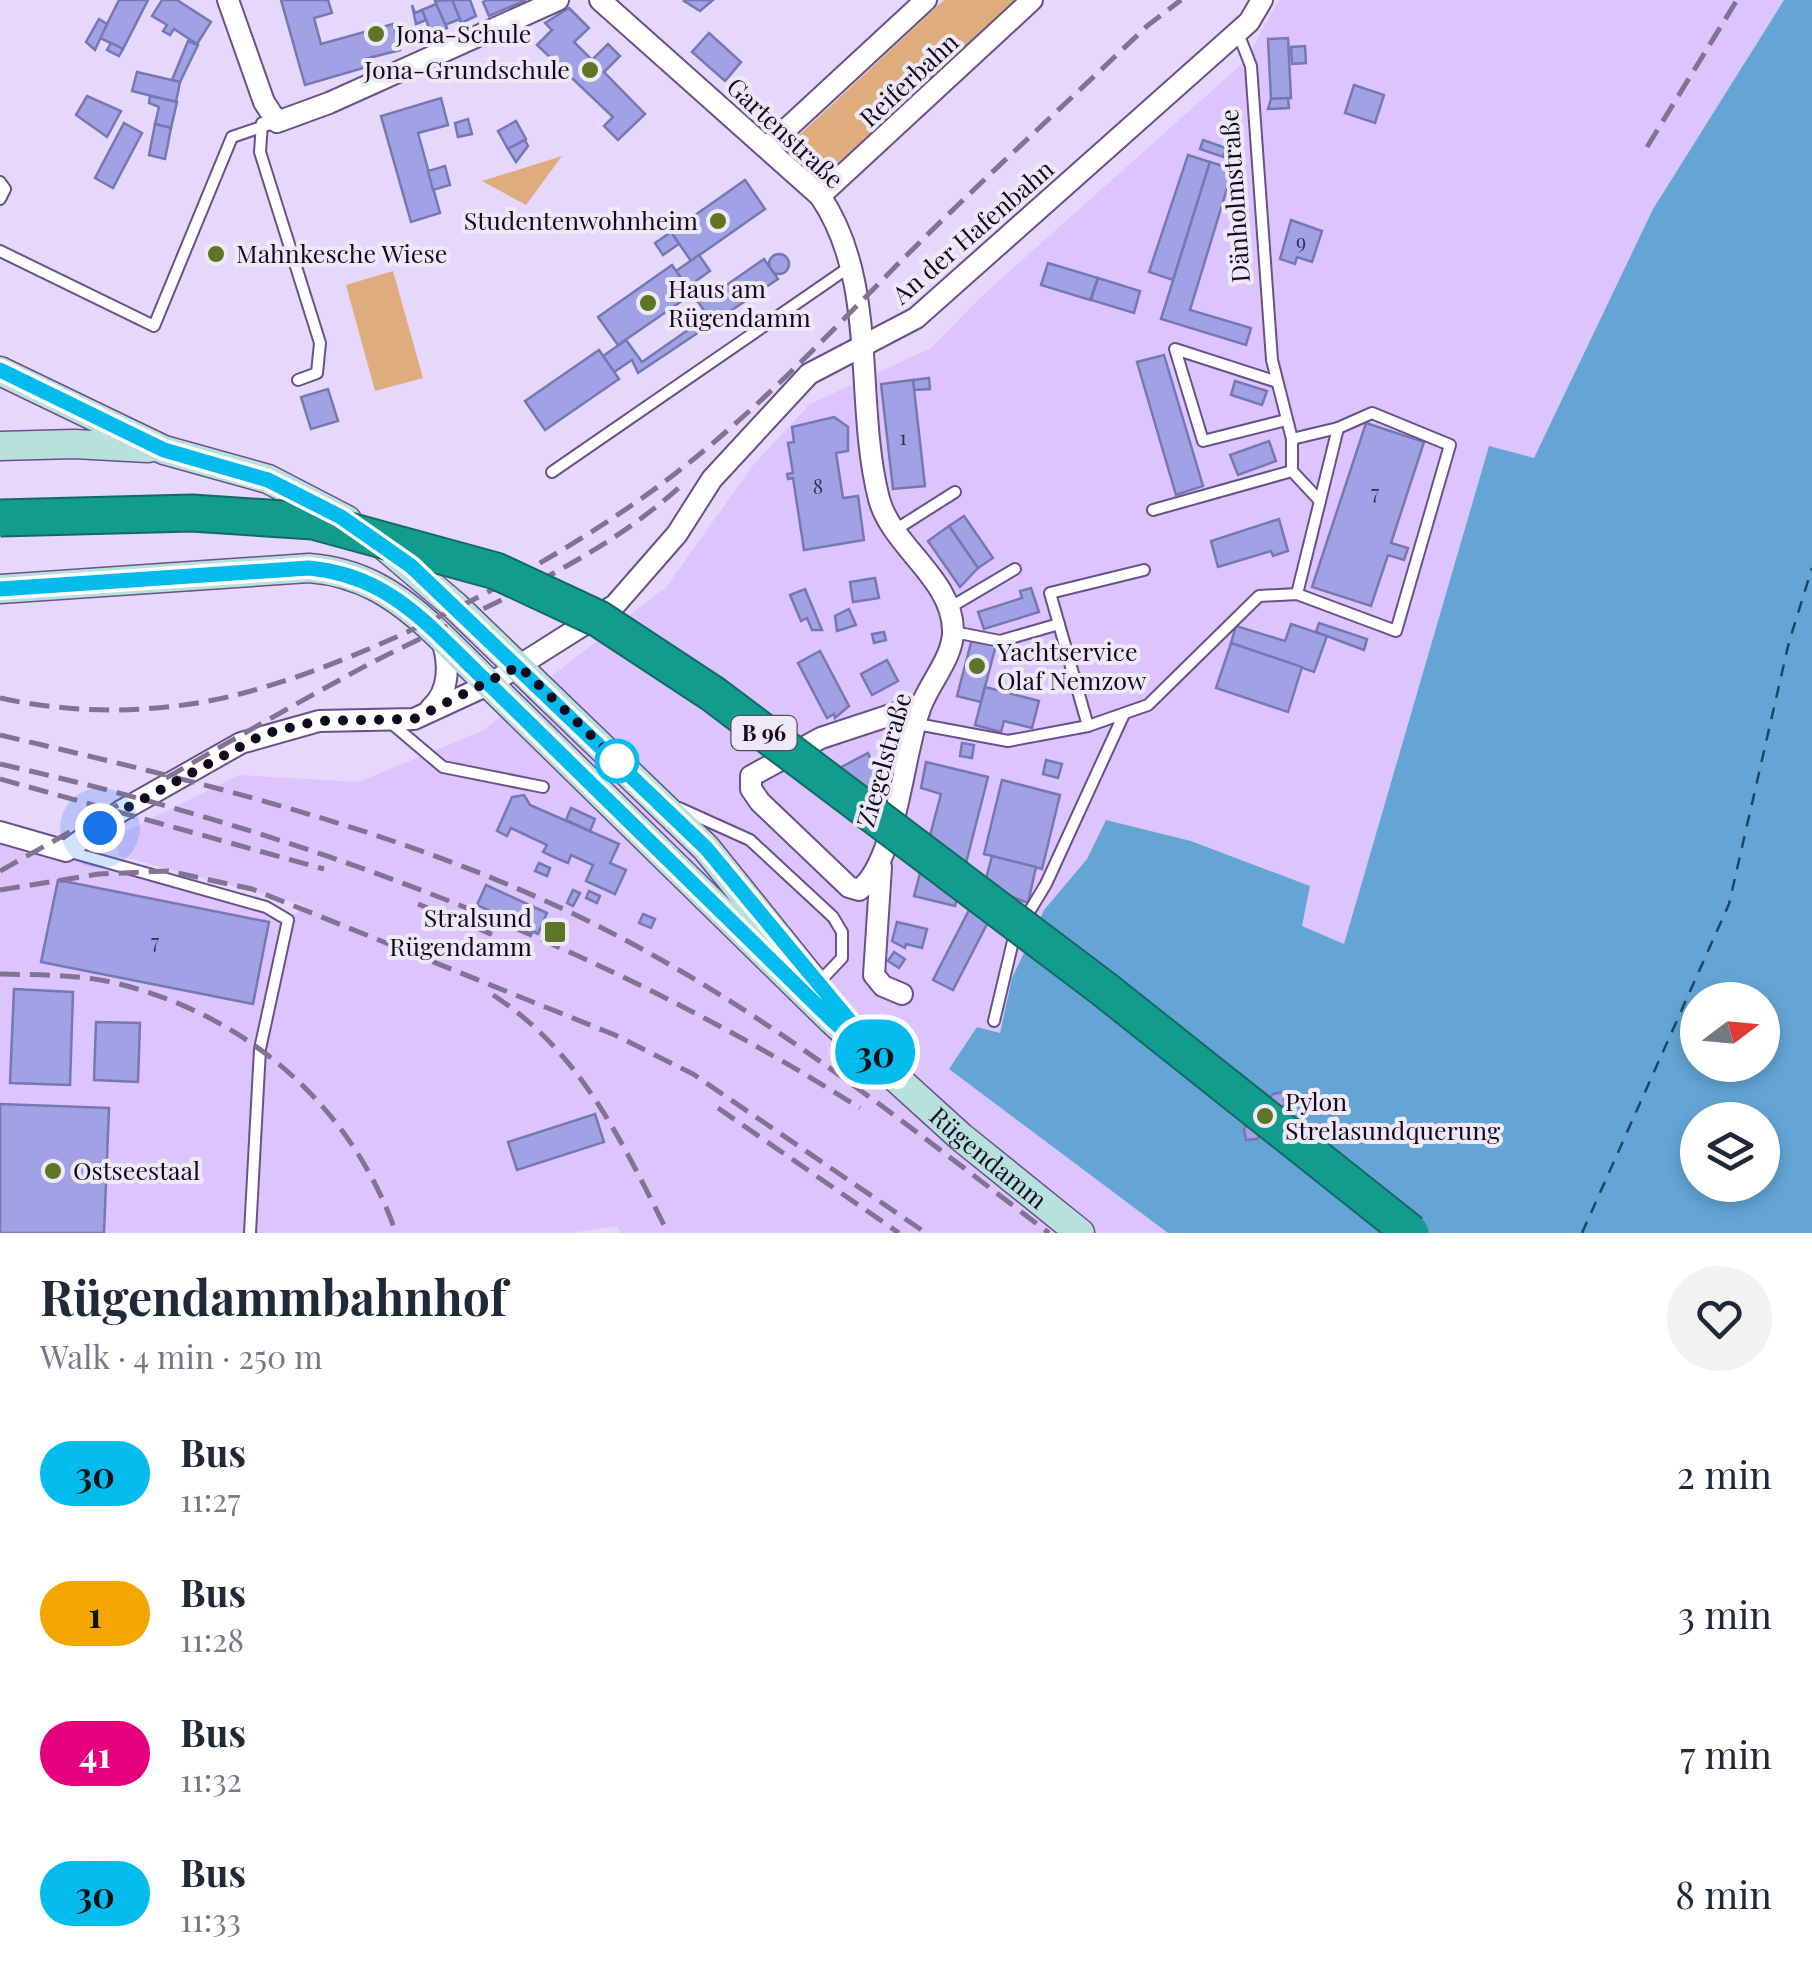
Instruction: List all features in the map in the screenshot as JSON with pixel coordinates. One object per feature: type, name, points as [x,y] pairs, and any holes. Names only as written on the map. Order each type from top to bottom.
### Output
[{"type":"highway","name":"B 96","points":[[0,518],[192,512],[313,522],[496,571],[599,618],[713,694],[1088,978],[1410,1233]]},
{"type":"main road","points":[[0,370],[164,450],[268,480],[341,517],[411,566],[519,666],[734,878],[811,978],[897,1078]]},
{"type":"main road","points":[[0,446],[62,444],[164,450]]},
{"type":"main road","points":[[0,589],[273,568],[337,570],[388,591],[440,636],[897,1078]]},
{"type":"main road","name":"Rügendamm","points":[[897,1078],[1080,1233]]},
{"type":"street","points":[[228,0],[269,124],[330,103],[558,0]]},
{"type":"street","name":"Gartenstraße","points":[[600,0],[820,196],[844,244],[860,346]]},
{"type":"street","name":"Reiferbahn","points":[[767,147],[926,0]]},
{"type":"street","name":"Reiferbahn","points":[[820,196],[1032,0]]},
{"type":"street","name":"An der Hafenbahn","points":[[66,851],[121,811],[241,742],[318,721],[414,719],[490,684],[615,606],[677,534],[712,479],[809,374],[924,311],[1238,32],[1262,0]]},
{"type":"street","points":[[860,346],[880,504],[950,608],[954,632]]},
{"type":"street","name":"Ziegelstraße","points":[[919,715],[821,738],[756,771],[751,788],[760,802],[849,887],[859,890],[872,881],[919,715],[954,632]]},
{"type":"street","points":[[414,719],[435,706],[443,694],[447,662],[440,636]]},
{"type":"street","points":[[0,832],[66,851]]},
{"type":"street","name":"Ziegelstraße","points":[[882,855],[874,975],[883,986],[902,994]]},
{"type":"lane","name":"Dänholmstraße","points":[[1238,32],[1251,66],[1274,381],[1292,439],[1292,471]]},
{"type":"lane","points":[[0,250],[154,326],[232,137],[269,124]]},
{"type":"lane","points":[[269,124],[260,152],[320,343],[317,373],[298,380]]},
{"type":"lane","points":[[0,182],[5,189],[0,199]]},
{"type":"lane","points":[[552,472],[848,268]]},
{"type":"lane","points":[[1274,381],[1175,349],[1203,440],[1286,420]]},
{"type":"lane","points":[[919,715],[1008,742],[1088,726],[1124,714],[1148,705],[1258,596],[1297,594],[1396,632],[1450,444],[1372,413],[1338,428],[1292,439]]},
{"type":"lane","points":[[1297,594],[1338,428]]},
{"type":"lane","points":[[1153,510],[1292,471],[1320,501]]},
{"type":"lane","points":[[895,530],[955,492]]},
{"type":"lane","points":[[950,608],[1014,569]]},
{"type":"lane","points":[[1088,726],[1050,593],[1144,570]]},
{"type":"lane","points":[[954,632],[1000,642],[1058,624]]},
{"type":"lane","points":[[994,1021],[1014,936],[1046,884],[1124,714]]},
{"type":"lane","points":[[390,722],[443,767],[543,787]]},
{"type":"lane","points":[[644,787],[750,840],[833,917],[842,932],[842,958],[824,978],[811,978],[776,964]]},
{"type":"lane","points":[[66,851],[266,907],[288,920],[260,1049],[250,1233]]},
{"type":"shaded area","points":[[944,0],[1027,0],[825,181],[798,155],[794,140]]},
{"type":"shaded area","points":[[1279,0],[1784,0],[1653,209],[1534,459],[1489,447],[1344,945],[1302,926],[1310,886],[1191,841],[1106,821],[1087,859],[1044,910],[1012,978],[1000,1034],[950,1069],[1168,1233],[621,1233],[617,1226],[570,1233],[0,1233],[0,832],[266,907],[288,920],[305,905],[120,856],[114,837],[239,775],[359,782],[482,731],[667,586],[754,464],[810,404],[931,348],[983,295],[1244,62]]},
{"type":"shaded area","points":[[562,156],[526,205],[482,181]]},
{"type":"shaded area","points":[[393,271],[423,378],[375,391],[346,285]]},
{"type":"water","points":[[1784,0],[1812,0],[1812,1233],[1168,1233],[949,1069],[977,1027],[1000,1033],[1012,978],[1044,910],[1087,859],[1106,820],[1191,841],[1310,886],[1302,926],[1344,944],[1489,446],[1534,458],[1653,209]]},
{"type":"building","points":[[119,0],[148,0],[123,49],[100,38]]},
{"type":"building","points":[[162,0],[177,0],[211,22],[197,44],[174,29],[170,35],[163,31],[167,25],[152,16]]},
{"type":"building","name":"Jona-Schule","points":[[281,0],[328,0],[332,13],[314,18],[321,44],[393,24],[400,50],[365,59],[367,67],[305,85]]},
{"type":"building","points":[[452,0],[470,0],[476,16],[461,23]]},
{"type":"building","points":[[452,0],[460,19],[445,25],[435,1]]},
{"type":"building","points":[[526,0],[489,16],[483,2]]},
{"type":"building","points":[[685,0],[713,0],[700,11],[684,1]]},
{"type":"building","points":[[436,4],[447,28],[432,35],[422,10]]},
{"type":"building","points":[[412,5],[415,13],[422,10],[426,20],[416,24]]},
{"type":"building","points":[[569,8],[589,28],[574,42],[592,60],[608,44],[620,56],[604,72],[645,114],[618,140],[604,126],[613,117],[537,45],[552,30],[545,23]]},
{"type":"building","points":[[99,19],[107,24],[95,50],[86,42]]},
{"type":"building","points":[[709,33],[741,62],[725,81],[692,52]]},
{"type":"building","points":[[1288,38],[1291,98],[1271,99],[1268,39]]},
{"type":"building","points":[[188,41],[198,45],[180,82],[172,80]]},
{"type":"building","points":[[111,43],[123,49],[119,56],[107,50]]},
{"type":"building","points":[[1305,46],[1306,63],[1292,64],[1291,47]]},
{"type":"building","points":[[137,72],[180,82],[176,102],[132,91]]},
{"type":"building","points":[[1354,85],[1384,95],[1375,123],[1345,113]]},
{"type":"building","points":[[87,96],[121,111],[107,137],[76,115]]},
{"type":"building","points":[[150,96],[177,102],[171,128],[155,124],[159,107],[149,103]]},
{"type":"building","points":[[441,98],[448,125],[418,133],[440,213],[411,222],[381,116]]},
{"type":"building","points":[[1288,98],[1289,108],[1268,109],[1271,99]]},
{"type":"building","points":[[468,119],[472,134],[458,137],[455,123]]},
{"type":"building","points":[[516,121],[526,139],[508,149],[498,131]]},
{"type":"building","points":[[124,123],[142,133],[113,188],[95,178]]},
{"type":"building","points":[[155,124],[171,128],[165,159],[149,155]]},
{"type":"building","points":[[525,140],[528,146],[516,162],[508,149]]},
{"type":"building","points":[[1203,140],[1226,148],[1223,157],[1200,149]]},
{"type":"building","points":[[1188,155],[1210,162],[1173,280],[1149,272]]},
{"type":"building","points":[[1210,162],[1233,169],[1190,310],[1251,328],[1246,345],[1161,319]]},
{"type":"building","points":[[445,166],[450,185],[433,190],[428,171]]},
{"type":"building","name":"Studentenwohnheim","points":[[745,180],[765,209],[691,261],[671,232]]},
{"type":"building","points":[[1291,220],[1322,231],[1312,262],[1297,257],[1295,264],[1280,259]]},
{"type":"building","points":[[671,232],[679,244],[663,255],[655,243]]},
{"type":"building","points":[[779,254],[789,264],[779,274],[769,264]]},
{"type":"building","points":[[699,255],[710,271],[693,283],[705,300],[764,259],[778,279],[638,373],[632,360],[614,372],[603,356],[626,340],[642,362],[708,316],[676,271]]},
{"type":"building","points":[[1048,263],[1098,278],[1090,300],[1041,285]]},
{"type":"building","name":"Haus am Rügendamm","points":[[672,265],[692,294],[618,345],[598,317]]},
{"type":"building","points":[[1098,278],[1140,291],[1134,313],[1091,300]]},
{"type":"building","points":[[599,350],[619,379],[545,430],[525,401]]},
{"type":"building","points":[[1164,355],[1203,486],[1176,495],[1137,362]]},
{"type":"building","points":[[929,378],[930,389],[914,390],[913,380]]},
{"type":"building","points":[[913,380],[925,486],[893,489],[881,384]]},
{"type":"building","points":[[1235,381],[1267,391],[1262,405],[1231,395]]},
{"type":"building","points":[[328,389],[338,421],[311,429],[301,397]]},
{"type":"building","points":[[834,417],[848,427],[848,451],[836,453],[843,498],[858,496],[864,540],[804,550],[793,478],[788,479],[787,474],[793,473],[788,443],[794,442],[792,427]]},
{"type":"building","points":[[1366,423],[1424,442],[1391,543],[1408,548],[1404,560],[1388,555],[1371,606],[1312,587]]},
{"type":"building","points":[[1269,441],[1276,461],[1238,475],[1230,455]]},
{"type":"building","points":[[964,516],[993,558],[978,568],[949,526]]},
{"type":"building","points":[[1279,519],[1288,551],[1273,556],[1271,551],[1218,567],[1211,541]]},
{"type":"building","points":[[949,526],[978,568],[960,587],[928,541]]},
{"type":"building","points":[[875,578],[879,598],[853,602],[850,582]]},
{"type":"building","points":[[1031,588],[1039,612],[984,629],[978,612],[1022,598],[1020,591]]},
{"type":"building","points":[[805,589],[822,630],[812,630],[807,618],[801,621],[790,595]]},
{"type":"building","points":[[849,609],[856,625],[837,631],[835,616]]},
{"type":"building","points":[[1319,623],[1367,639],[1364,650],[1316,632]]},
{"type":"building","points":[[1291,624],[1327,636],[1314,672],[1231,643],[1236,626],[1285,641]]},
{"type":"building","points":[[884,632],[886,640],[874,643],[872,634]]},
{"type":"building","name":"Yachtservice Olaf Nemzow","points":[[972,639],[996,645],[981,702],[957,696]]},
{"type":"building","points":[[1231,643],[1302,667],[1288,712],[1216,688]]},
{"type":"building","points":[[820,651],[849,706],[835,718],[834,714],[827,718],[798,663]]},
{"type":"building","points":[[887,660],[898,681],[872,695],[861,674]]},
{"type":"building","points":[[985,687],[1039,701],[1032,728],[1004,721],[1001,732],[975,725]]},
{"type":"building","points":[[962,743],[974,745],[972,758],[960,756]]},
{"type":"building","points":[[868,753],[880,781],[844,800],[828,774]]},
{"type":"building","points":[[1046,760],[1062,764],[1058,778],[1043,774]]},
{"type":"building","points":[[926,762],[988,777],[955,906],[914,896],[941,794],[921,788]]},
{"type":"building","points":[[1002,780],[1060,795],[1042,869],[984,854]]},
{"type":"building","points":[[524,795],[530,805],[619,844],[610,863],[626,870],[615,894],[586,881],[593,865],[571,855],[568,863],[556,858],[543,852],[547,845],[511,828],[507,836],[497,831],[512,797]]},
{"type":"building","points":[[571,808],[595,819],[590,831],[566,820]]},
{"type":"building","points":[[992,856],[1036,867],[1028,903],[984,886]]},
{"type":"building","points":[[539,863],[550,868],[547,876],[535,871]]},
{"type":"building","points":[[58,880],[269,922],[253,1004],[41,962]]},
{"type":"building","points":[[486,885],[547,913],[538,934],[477,905]]},
{"type":"building","points":[[982,885],[1002,895],[953,990],[933,980]]},
{"type":"building","points":[[573,890],[580,893],[573,906],[567,903]]},
{"type":"building","points":[[589,891],[600,896],[597,903],[586,898]]},
{"type":"building","points":[[643,914],[655,919],[651,928],[639,923]]},
{"type":"building","points":[[551,922],[562,927],[558,936],[547,931]]},
{"type":"building","points":[[897,922],[927,929],[922,948],[906,944],[905,948],[892,941]]},
{"type":"building","points":[[894,952],[905,959],[899,968],[888,961]]},
{"type":"building","points":[[14,989],[73,992],[70,1085],[10,1083]]},
{"type":"building","points":[[96,1022],[140,1023],[138,1082],[94,1080]]},
{"type":"building","name":"Pylon Strelasundquerung","points":[[1284,1092],[1285,1104],[1257,1139],[1246,1140],[1244,1129],[1273,1094]]},
{"type":"building","name":"Ostseestaal","points":[[0,1104],[109,1108],[104,1233],[0,1233]]},
{"type":"building","points":[[595,1114],[604,1142],[517,1170],[508,1142]]},
{"type":"ferry route","points":[[1582,1233],[1729,904],[1789,642],[1812,568]]},
{"type":"railway","points":[[0,698],[120,710],[240,694],[350,657],[408,631],[467,603],[580,539],[676,473],[734,425],[989,175],[1147,26],[1181,0]]},
{"type":"railway","points":[[1647,147],[1737,0]]},
{"type":"railway","points":[[166,778],[371,663],[575,561],[614,538],[685,482]]},
{"type":"railway","points":[[0,735],[341,824],[424,852],[587,920],[665,962],[765,1024],[1049,1233]]},
{"type":"railway","points":[[0,764],[225,823],[445,899],[657,994],[760,1048],[860,1108]]},
{"type":"railway","points":[[0,779],[324,869]]},
{"type":"railway","points":[[0,871],[118,805]]},
{"type":"railway","points":[[0,890],[99,874],[168,871],[252,889],[615,1035],[693,1074],[926,1233]]},
{"type":"railway","points":[[418,904],[496,936]]},
{"type":"railway","points":[[0,974],[72,976],[115,983],[163,997],[250,1042],[322,1106],[352,1145],[377,1187],[396,1233]]},
{"type":"railway","points":[[493,995],[551,1043],[575,1071],[616,1133],[668,1233]]},
{"type":"railway","points":[[718,1108],[899,1233]]},
{"type":"bus line","name":"30","points":[[0,370],[164,450],[268,480],[341,517],[411,566],[706,848],[897,1078],[832,1020],[424,620],[388,591],[337,570],[309,568],[0,589]]},
{"type":"place","name":"Jona-Schule","points":[[376,34]]},
{"type":"place","name":"Jona-Grundschule","points":[[590,70]]},
{"type":"place","name":"Studentenwohnheim","points":[[718,221]]},
{"type":"place","name":"Mahnkesche Wiese","points":[[216,254]]},
{"type":"place","name":"Haus am Rügendamm","points":[[648,303]]},
{"type":"place","name":"Yachtservice Olaf Nemzow","points":[[977,666]]},
{"type":"place","name":"Stralsund Rügendamm","points":[[555,932]]},
{"type":"place","name":"Pylon Strelasundquerung","points":[[1265,1116]]},
{"type":"place","name":"Ostseestaal","points":[[53,1171]]},
{"type":"route","points":[[100,828],[121,811],[241,742],[318,721],[414,719],[490,684],[519,666],[626,769],[617,761]]}]
